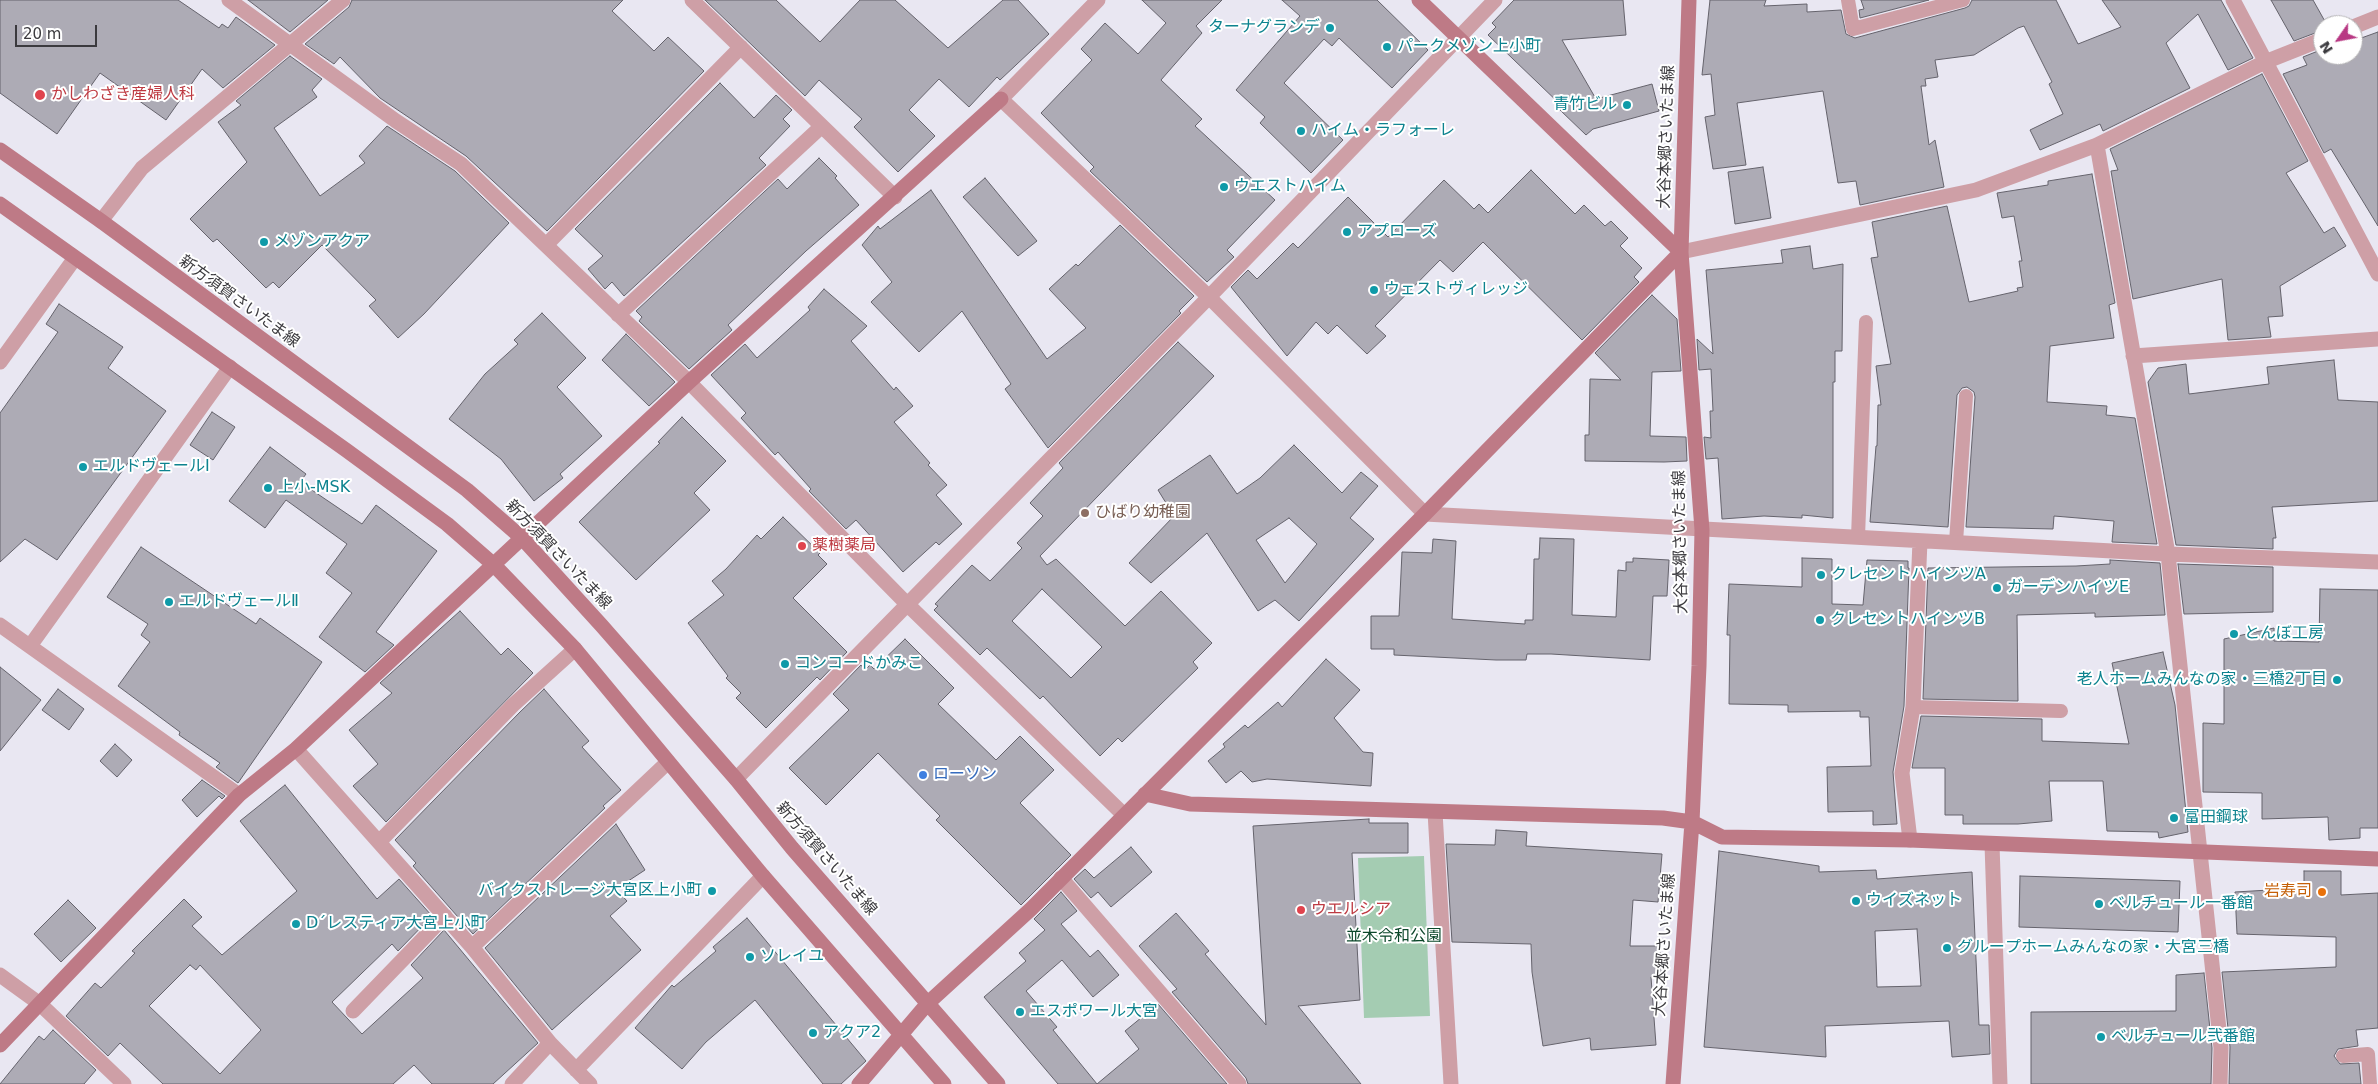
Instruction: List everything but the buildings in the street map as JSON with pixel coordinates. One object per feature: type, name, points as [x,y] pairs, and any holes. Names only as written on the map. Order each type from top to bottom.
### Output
[{"type":"street","points":[[230,0],[396,121],[461,164],[689,382],[907,604],[1124,815]]},
{"type":"street","points":[[100,221],[142,168],[343,0]]},
{"type":"street","points":[[692,0],[895,197]]},
{"type":"street","points":[[0,1046],[239,795],[296,749],[689,382],[895,197],[1000,99],[1098,0]]},
{"type":"street","points":[[1419,0],[1681,252]]},
{"type":"street","points":[[736,779],[1209,297],[1495,0]]},
{"type":"street","name":"大谷本郷さいたま線","points":[[1673,1084],[1692,822],[1699,666],[1702,530],[1681,252],[1689,0]]},
{"type":"street","points":[[2233,0],[2378,274]]},
{"type":"street","points":[[2363,23],[2378,17]]},
{"type":"street","points":[[858,1084],[902,1036],[928,1004],[1031,909],[1425,514],[1681,252],[1976,190],[2097,145],[2265,62],[2313,43]]},
{"type":"street","points":[[546,245],[741,47]]},
{"type":"street","points":[[1000,99],[1209,297],[1425,514],[2168,554],[2378,562]]},
{"type":"street","points":[[618,315],[822,126]]},
{"type":"street","points":[[2097,145],[2168,554],[2221,1048],[2220,1084]]},
{"type":"street","name":"新方須賀さいたま線","points":[[0,150],[467,490],[522,538],[736,779],[792,848],[998,1084]]},
{"type":"street","points":[[0,204],[447,524],[494,565],[575,649],[763,876],[944,1084]]},
{"type":"street","points":[[0,362],[75,258]]},
{"type":"street","points":[[2134,356],[2378,339]]},
{"type":"street","points":[[30,646],[230,367]]},
{"type":"street","points":[[1910,840],[1902,773],[1913,707],[1920,541]]},
{"type":"street","points":[[0,625],[239,795]]},
{"type":"street","points":[[379,842],[512,705],[575,649]]},
{"type":"street","points":[[296,749],[472,947],[550,1043],[590,1084]]},
{"type":"street","points":[[472,947],[668,762]]},
{"type":"street","points":[[1145,794],[1190,804],[1663,818],[1692,822],[1722,836],[1910,840],[2378,859]]},
{"type":"street","points":[[1434,812],[1451,1084]]},
{"type":"street","points":[[1992,844],[2000,1084]]},
{"type":"street","points":[[576,1070],[763,876]]},
{"type":"street","points":[[1061,878],[1239,1084]]},
{"type":"street","points":[[353,1011],[445,916]]},
{"type":"street","points":[[0,975],[40,1004],[124,1084]]},
{"type":"street","points":[[512,1084],[550,1043]]},
{"type":"lane","points":[[1848,0],[1853,29],[1963,0]]},
{"type":"lane","points":[[1858,537],[1866,322]]},
{"type":"lane","points":[[1956,542],[1966,396]]},
{"type":"lane","points":[[1913,707],[2061,711]]},
{"type":"lane","points":[[2343,1056],[2368,1054],[2370,1084]]},
{"type":"green space","name":"並木令和公園","points":[[1424,856],[1430,1016],[1364,1018],[1358,858]]},
{"type":"place","name":"ターナグランデ","points":[[1330,28]]},
{"type":"place","name":"パークメゾン上小町","points":[[1387,47]]},
{"type":"place","name":"かしわざき産婦人科","points":[[40,95]]},
{"type":"place","name":"青竹ビル","points":[[1627,105]]},
{"type":"place","name":"ハイム・ラフォーレ","points":[[1301,131]]},
{"type":"place","name":"ウエストハイム","points":[[1224,187]]},
{"type":"place","name":"アプローズ","points":[[1347,232]]},
{"type":"place","name":"メゾンアクア","points":[[264,242]]},
{"type":"place","name":"ウェストヴィレッジ","points":[[1374,290]]},
{"type":"place","name":"エルドヴェールⅠ","points":[[83,467]]},
{"type":"place","name":"上小-MSK","points":[[268,488]]},
{"type":"place","name":"ひばり幼稚園","points":[[1085,513]]},
{"type":"place","name":"薬樹薬局","points":[[802,546]]},
{"type":"place","name":"クレセントハインツA","points":[[1821,575]]},
{"type":"place","name":"ガーデンハイツE","points":[[1997,588]]},
{"type":"place","name":"エルドヴェールⅡ","points":[[169,602]]},
{"type":"place","name":"クレセントハインツB","points":[[1820,620]]},
{"type":"place","name":"とんぼ工房","points":[[2234,634]]},
{"type":"place","name":"コンコードかみこ","points":[[785,664]]},
{"type":"place","name":"老人ホームみんなの家・三橋2丁目","points":[[2337,680]]},
{"type":"place","name":"ローソン","points":[[923,775]]},
{"type":"place","name":"富田鋼球","points":[[2174,818]]},
{"type":"place","name":"バイクストレージ大宮区上小町","points":[[712,891]]},
{"type":"place","name":"岩寿司","points":[[2322,892]]},
{"type":"place","name":"ウイズネット","points":[[1856,901]]},
{"type":"place","name":"ベルチュール一番館","points":[[2099,904]]},
{"type":"place","name":"ウエルシア","points":[[1301,910]]},
{"type":"place","name":"D´レスティア大宮上小町","points":[[296,924]]},
{"type":"place","name":"グループホームみんなの家・大宮三橋","points":[[1947,948]]},
{"type":"place","name":"ソレイユ","points":[[750,957]]},
{"type":"place","name":"エスポワール大宮","points":[[1020,1012]]},
{"type":"place","name":"アクア2","points":[[813,1033]]},
{"type":"place","name":"ベルチュール弐番館","points":[[2101,1037]]}]
